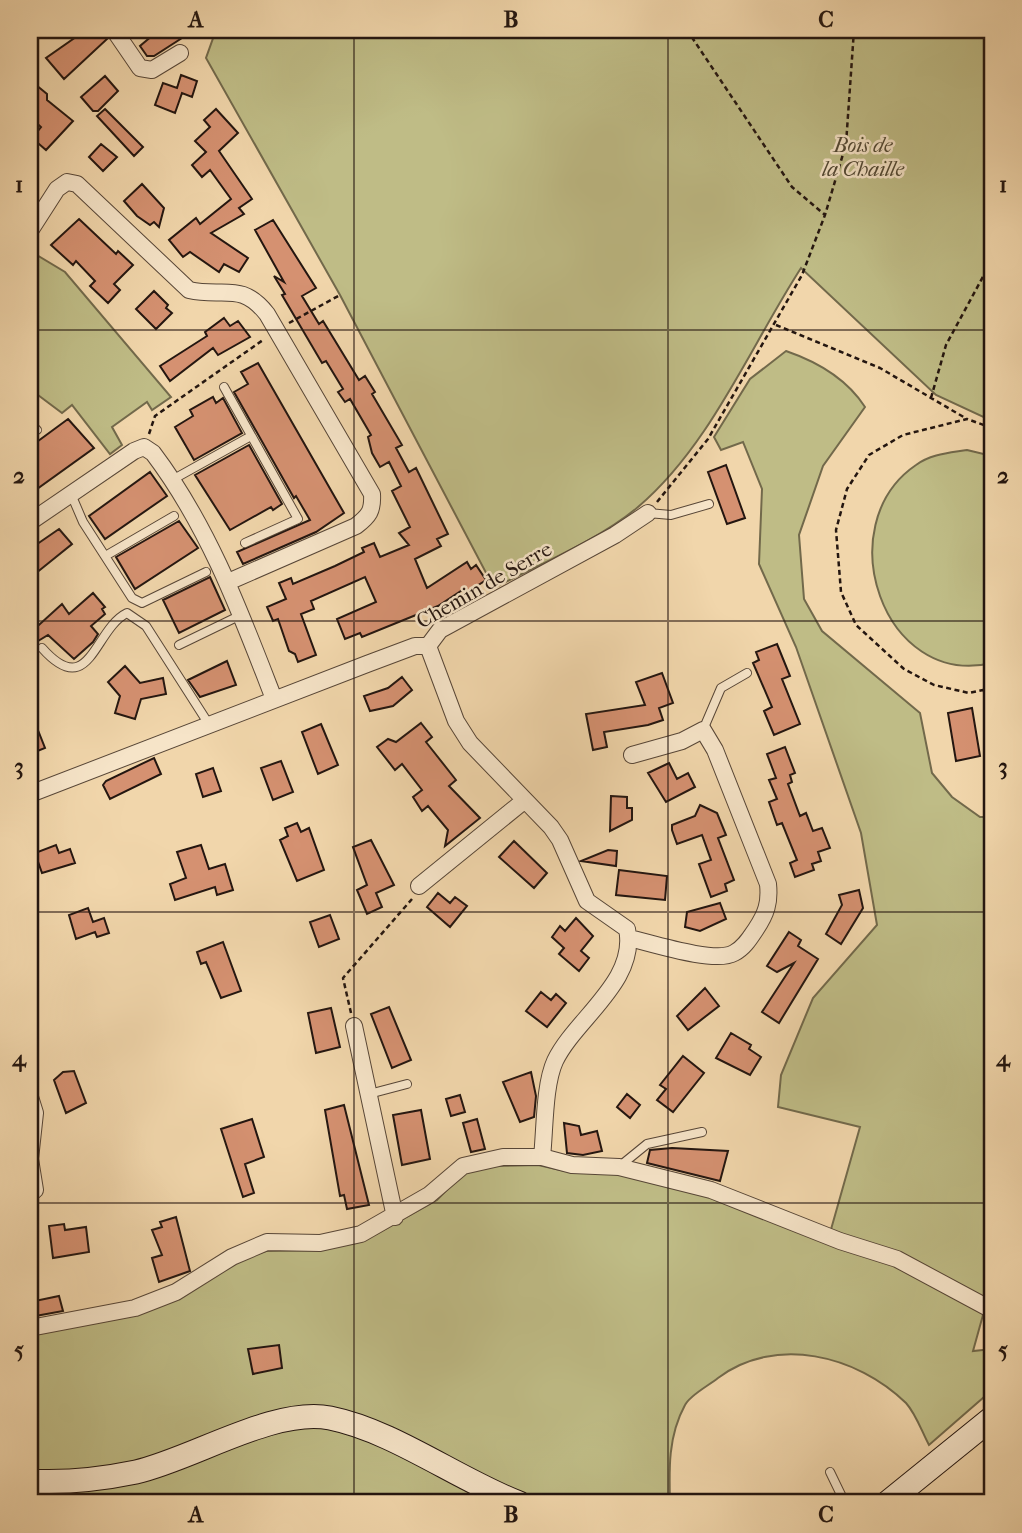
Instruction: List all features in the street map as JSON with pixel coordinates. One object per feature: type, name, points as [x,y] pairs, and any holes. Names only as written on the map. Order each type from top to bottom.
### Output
[{"type":"main road","points":[[30,1481],[75,1480],[136,1472],[273,1423],[305,1416],[330,1418],[382,1436],[519,1503]]},
{"type":"main road","points":[[887,1503],[992,1419]]},
{"type":"street","points":[[114,30],[140,68],[152,70],[180,53]]},
{"type":"street","points":[[30,231],[57,190],[67,182],[77,184],[177,282],[189,290],[202,293],[238,292],[250,296],[276,330],[372,494],[373,506],[369,517],[356,526],[228,582]]},
{"type":"street","points":[[30,522],[134,451],[144,447],[153,453],[172,480],[228,582],[274,699]]},
{"type":"street","name":"Chemin de Serre","points":[[30,794],[415,646],[428,646],[440,630],[615,535],[648,513]]},
{"type":"street","points":[[428,646],[456,721],[470,743],[560,840],[587,901],[619,921],[626,929],[628,938],[624,961],[618,975],[554,1063],[542,1157]]},
{"type":"street","points":[[628,938],[720,957],[734,954],[748,941],[766,913],[770,899],[768,884],[715,750],[703,730],[681,741],[632,755]]},
{"type":"street","points":[[419,886],[525,800]]},
{"type":"street","points":[[354,1026],[395,1217]]},
{"type":"street","points":[[30,1097],[35,1113],[30,1159],[35,1190]]},
{"type":"street","points":[[30,1328],[135,1308],[176,1292],[232,1257],[267,1242],[334,1241],[361,1234],[395,1217],[429,1195],[463,1166],[503,1157],[542,1157],[572,1165],[619,1167],[711,1190],[840,1241],[897,1259],[992,1310]]},
{"type":"lane","points":[[224,387],[298,519],[245,543]]},
{"type":"lane","points":[[172,480],[251,436]]},
{"type":"lane","points":[[71,494],[83,522],[107,555],[132,598],[142,603],[206,572]]},
{"type":"lane","points":[[648,513],[671,515],[709,504]]},
{"type":"lane","points":[[107,555],[174,516]]},
{"type":"lane","points":[[42,648],[58,665],[68,669],[82,664],[96,652],[118,617],[127,613],[146,626],[210,726]]},
{"type":"lane","points":[[179,645],[241,615]]},
{"type":"lane","points":[[703,730],[721,688],[747,673]]},
{"type":"lane","points":[[369,1094],[407,1084]]},
{"type":"lane","points":[[619,1167],[647,1144],[702,1132]]},
{"type":"lane","points":[[830,1472],[845,1503]]},
{"type":"path","points":[[687,30],[792,187],[825,215]]},
{"type":"path","points":[[648,513],[708,439],[802,275],[825,215],[846,144],[854,30]]},
{"type":"path","points":[[931,398],[946,345],[992,260]]},
{"type":"path","points":[[144,447],[155,416],[276,330],[340,295]]},
{"type":"path","points":[[775,324],[880,368],[967,419],[992,428]]},
{"type":"path","points":[[967,419],[903,435],[869,455],[847,489],[836,530],[841,592],[856,625],[904,669],[934,685],[969,693],[992,688]]},
{"type":"path","points":[[984,691],[992,740]]},
{"type":"path","points":[[354,1026],[343,978],[415,896],[419,886]]},
{"type":"green space","name":"Bois de la Chaille","points":[[216,30],[992,30],[992,421],[936,395],[801,268],[708,425],[664,482],[638,507],[606,530],[494,588],[340,295],[206,58]]},
{"type":"green space","points":[[35,254],[65,272],[171,397],[152,410],[147,402],[112,427],[122,445],[110,454],[72,405],[62,413],[30,389],[30,263]]},
{"type":"green space","points":[[786,351],[809,360],[841,380],[865,407],[823,466],[799,535],[804,599],[822,631],[920,713],[932,773],[952,797],[980,817],[992,817],[992,1298],[988,1297],[973,1351],[992,1349],[992,1390],[929,1445],[906,1403],[886,1386],[864,1373],[815,1356],[790,1354],[765,1357],[740,1365],[700,1391],[685,1405],[673,1441],[670,1503],[30,1503],[30,1336],[149,1308],[237,1260],[266,1251],[320,1250],[376,1234],[437,1200],[462,1174],[494,1166],[538,1165],[565,1171],[613,1173],[717,1198],[828,1240],[860,1127],[778,1107],[781,1075],[813,998],[877,925],[861,833],[796,647],[759,564],[762,489],[743,442],[721,450],[714,437],[750,379]]},
{"type":"green space","points":[[967,450],[992,456],[992,663],[954,664],[922,651],[897,628],[880,596],[873,561],[875,525],[890,492],[922,461],[940,454]]},
{"type":"building","points":[[86,30],[104,30],[107,39],[64,79],[46,58]]},
{"type":"building","points":[[159,30],[177,30],[182,38],[154,56],[147,56],[140,46]]},
{"type":"building","points":[[181,75],[197,81],[192,97],[182,93],[175,113],[155,105],[163,83],[177,88]]},
{"type":"building","points":[[105,76],[118,91],[98,111],[93,111],[81,97]]},
{"type":"building","points":[[30,80],[47,94],[47,100],[73,121],[46,150],[32,138],[41,127],[30,117]]},
{"type":"building","points":[[105,109],[143,147],[134,156],[97,116]]},
{"type":"building","points":[[216,109],[238,133],[219,151],[252,199],[239,208],[244,214],[211,233],[248,258],[239,272],[224,264],[219,272],[190,252],[183,257],[169,240],[196,218],[200,224],[231,199],[210,170],[202,177],[192,165],[206,152],[195,141],[210,127],[204,120]]},
{"type":"building","points":[[101,144],[117,157],[103,171],[89,157]]},
{"type":"building","points":[[142,184],[164,208],[159,227],[154,222],[150,225],[137,216],[124,201]]},
{"type":"building","points":[[79,219],[116,254],[118,251],[133,265],[114,284],[120,290],[108,303],[90,286],[95,281],[76,261],[73,265],[51,245]]},
{"type":"building","points":[[273,220],[316,288],[302,296],[319,324],[323,321],[359,380],[365,376],[375,392],[372,394],[402,445],[396,448],[409,472],[416,468],[448,534],[437,539],[441,546],[415,559],[427,588],[467,562],[471,569],[476,565],[486,580],[466,593],[464,589],[438,606],[362,637],[360,633],[345,639],[337,619],[376,602],[365,577],[311,601],[314,609],[301,614],[316,655],[298,662],[295,654],[289,651],[278,619],[273,621],[267,607],[286,599],[279,583],[291,578],[293,584],[364,552],[362,548],[374,543],[380,557],[409,545],[399,533],[410,527],[392,491],[401,486],[389,462],[380,467],[372,453],[368,437],[371,435],[350,399],[345,402],[338,392],[343,389],[326,361],[322,363],[282,295],[285,294],[274,276],[284,282],[255,230]]},
{"type":"building","points":[[154,291],[172,313],[156,329],[136,309]]},
{"type":"building","points":[[224,318],[230,326],[238,321],[250,337],[218,355],[213,348],[170,381],[160,366],[207,336],[205,332]]},
{"type":"building","points":[[258,363],[344,513],[316,532],[243,564],[237,552],[310,520],[296,496],[294,498],[234,392],[248,384],[241,372]]},
{"type":"building","points":[[213,397],[216,403],[223,398],[242,433],[194,460],[175,427],[193,416],[190,410]]},
{"type":"building","points":[[68,419],[94,448],[30,494],[30,447]]},
{"type":"building","points":[[249,445],[282,504],[273,510],[271,507],[230,530],[195,475]]},
{"type":"building","points":[[726,465],[745,518],[727,524],[708,472]]},
{"type":"building","points":[[150,472],[167,496],[105,539],[89,516]]},
{"type":"building","points":[[179,521],[198,548],[135,589],[116,557]]},
{"type":"building","points":[[59,529],[72,544],[30,578],[30,549]]},
{"type":"building","points":[[210,577],[225,610],[179,633],[163,600]]},
{"type":"building","points":[[93,593],[105,607],[102,609],[105,614],[91,626],[98,634],[93,642],[74,659],[48,635],[38,641],[30,633],[62,604],[69,614]]},
{"type":"building","points":[[777,644],[790,676],[782,679],[800,724],[774,735],[764,711],[772,707],[753,663],[759,660],[756,652]]},
{"type":"building","points":[[227,661],[236,685],[200,697],[188,680]]},
{"type":"building","points":[[125,666],[140,683],[163,678],[166,694],[141,699],[135,719],[115,713],[120,696],[108,682]]},
{"type":"building","points":[[662,673],[673,703],[659,708],[663,720],[604,732],[607,747],[593,750],[586,714],[645,705],[636,682]]},
{"type":"building","points":[[402,677],[412,690],[393,706],[370,711],[364,696],[388,688]]},
{"type":"building","points":[[972,708],[980,756],[956,761],[948,713]]},
{"type":"building","points":[[30,710],[45,748],[30,754]]},
{"type":"building","points":[[421,723],[432,737],[426,742],[456,780],[449,786],[480,818],[445,846],[448,830],[428,806],[422,811],[413,797],[422,790],[402,764],[395,770],[377,747],[388,739],[396,742]]},
{"type":"building","points":[[321,724],[338,765],[318,774],[302,732]]},
{"type":"building","points":[[785,747],[795,773],[790,775],[792,782],[788,784],[800,816],[806,813],[813,831],[822,828],[830,848],[818,852],[821,861],[812,864],[814,870],[795,877],[790,863],[797,860],[782,823],[777,825],[769,802],[777,799],[769,780],[776,778],[767,754]]},
{"type":"building","points":[[154,758],[161,774],[110,799],[103,785],[106,781]]},
{"type":"building","points":[[281,761],[293,792],[273,800],[261,768]]},
{"type":"building","points":[[669,763],[677,779],[688,773],[695,787],[666,802],[648,773]]},
{"type":"building","points":[[213,768],[221,791],[203,797],[196,774]]},
{"type":"building","points":[[611,796],[627,797],[627,808],[632,808],[632,820],[610,831]]},
{"type":"building","points":[[700,805],[717,813],[726,835],[718,838],[734,880],[725,884],[727,891],[711,897],[699,864],[711,860],[702,835],[677,844],[672,830],[672,825],[695,816]]},
{"type":"building","points":[[297,823],[301,832],[309,828],[324,870],[297,881],[280,840],[288,836],[285,828]]},
{"type":"building","points":[[371,840],[394,885],[376,893],[382,907],[367,914],[357,890],[367,885],[353,847]]},
{"type":"building","points":[[514,841],[547,873],[534,888],[499,857]]},
{"type":"building","points":[[56,845],[59,853],[70,849],[75,863],[42,873],[35,853]]},
{"type":"building","points":[[201,845],[209,869],[225,864],[233,890],[217,895],[215,887],[175,900],[170,884],[186,878],[177,852]]},
{"type":"building","points":[[608,850],[617,851],[616,866],[581,861]]},
{"type":"building","points":[[619,870],[667,876],[665,900],[616,895]]},
{"type":"building","points":[[859,890],[863,908],[841,944],[826,934],[842,905],[839,895]]},
{"type":"building","points":[[438,893],[450,903],[455,897],[467,906],[450,927],[427,907]]},
{"type":"building","points":[[720,903],[726,919],[700,931],[685,927],[687,912]]},
{"type":"building","points":[[88,908],[93,922],[104,918],[109,933],[97,937],[95,932],[76,939],[69,915]]},
{"type":"building","points":[[330,915],[339,939],[319,947],[310,922]]},
{"type":"building","points":[[576,918],[593,936],[581,951],[589,958],[579,971],[559,954],[564,948],[552,937],[560,926],[565,931]]},
{"type":"building","points":[[789,932],[801,940],[798,946],[818,959],[779,1023],[762,1012],[794,963],[777,972],[767,966]]},
{"type":"building","points":[[223,942],[241,991],[221,998],[206,962],[201,964],[197,952]]},
{"type":"building","points":[[705,988],[719,1006],[688,1030],[677,1016]]},
{"type":"building","points":[[541,992],[551,1000],[556,994],[566,1003],[547,1027],[526,1011]]},
{"type":"building","points":[[389,1007],[411,1060],[392,1068],[371,1014]]},
{"type":"building","points":[[331,1008],[340,1047],[316,1053],[308,1013]]},
{"type":"building","points":[[731,1033],[751,1045],[749,1049],[761,1057],[750,1075],[716,1058]]},
{"type":"building","points":[[683,1056],[704,1073],[673,1112],[657,1100],[666,1089],[660,1085]]},
{"type":"building","points":[[74,1071],[86,1103],[66,1113],[54,1080],[63,1072]]},
{"type":"building","points":[[531,1072],[536,1096],[534,1117],[520,1122],[503,1082]]},
{"type":"building","points":[[627,1094],[640,1105],[630,1118],[617,1107]]},
{"type":"building","points":[[460,1095],[465,1112],[451,1116],[446,1099]]},
{"type":"building","points":[[344,1105],[369,1205],[347,1209],[344,1195],[340,1196],[325,1110]]},
{"type":"building","points":[[421,1110],[430,1159],[402,1165],[393,1115]]},
{"type":"building","points":[[252,1119],[264,1157],[245,1164],[254,1193],[243,1197],[221,1129]]},
{"type":"building","points":[[477,1119],[485,1149],[471,1152],[463,1123]]},
{"type":"building","points":[[564,1123],[579,1126],[581,1135],[597,1131],[602,1151],[583,1155],[567,1153]]},
{"type":"building","points":[[672,1148],[728,1151],[720,1181],[647,1163],[650,1150]]},
{"type":"building","points":[[176,1217],[190,1271],[159,1282],[152,1258],[162,1255],[152,1230],[162,1227],[160,1222]]},
{"type":"building","points":[[64,1224],[65,1230],[86,1227],[89,1252],[53,1258],[49,1226]]},
{"type":"building","points":[[59,1296],[63,1311],[30,1317],[30,1302]]},
{"type":"building","points":[[279,1345],[282,1368],[253,1374],[248,1349]]}]
